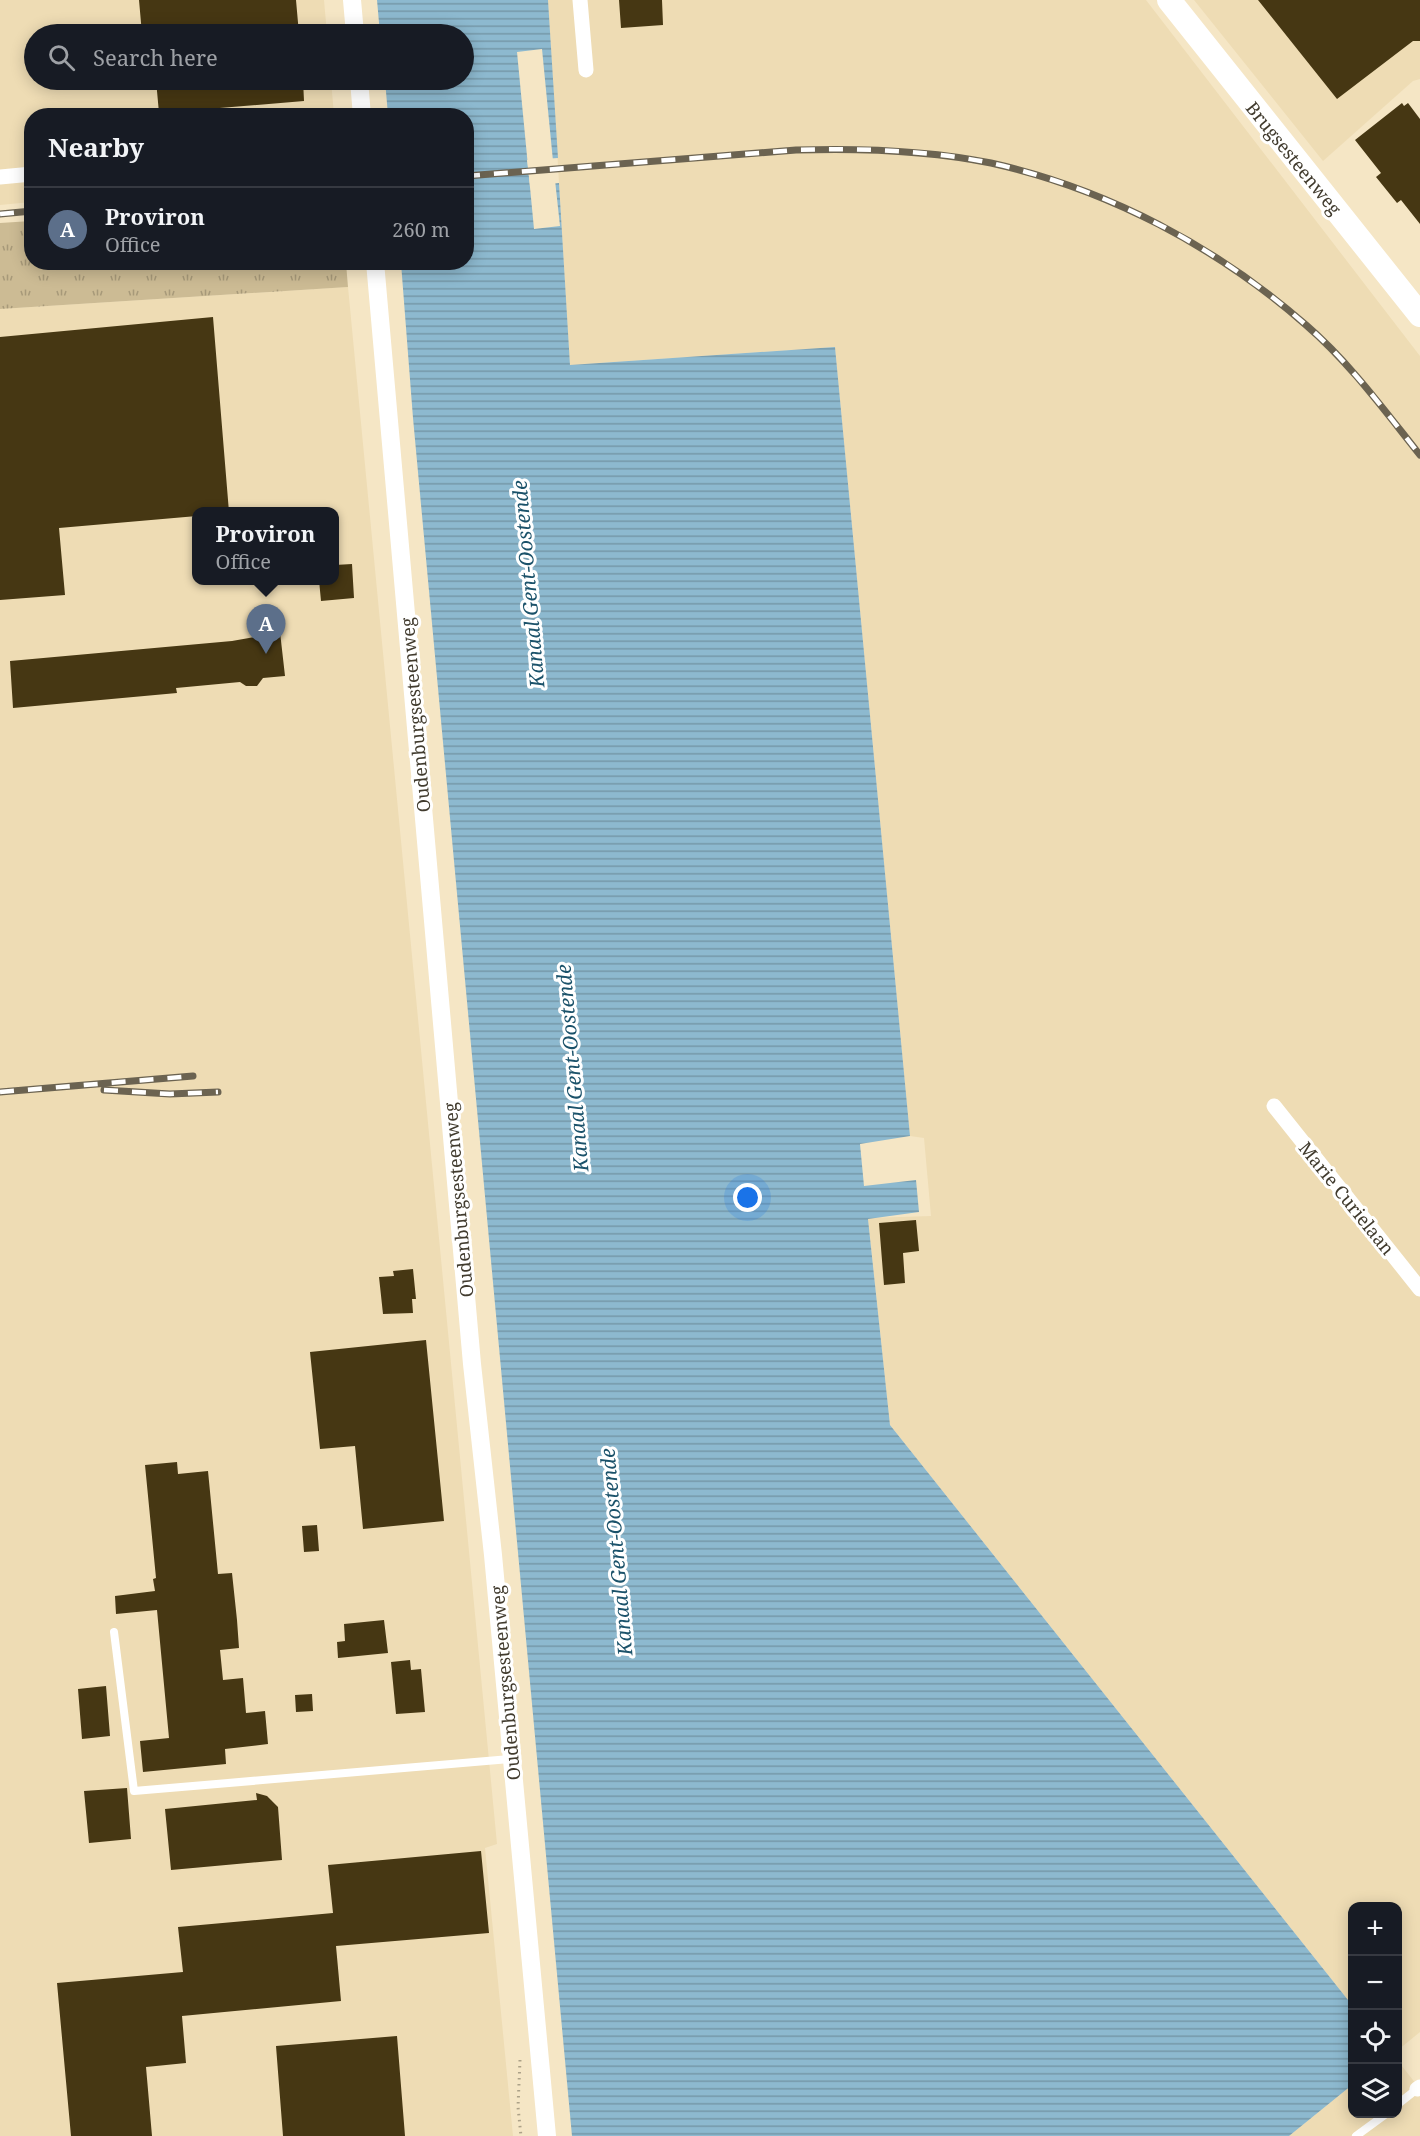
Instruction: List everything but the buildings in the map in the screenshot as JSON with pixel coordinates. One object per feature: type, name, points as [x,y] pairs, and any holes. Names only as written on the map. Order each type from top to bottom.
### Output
[{"type":"main road","name":"Brugsesteenweg","points":[[1169,0],[1420,315]]},
{"type":"street","points":[[352,0],[354,24]]},
{"type":"street","points":[[580,0],[586,70]]},
{"type":"street","points":[[360,90],[361,108]]},
{"type":"street","points":[[0,177],[24,175]]},
{"type":"street","name":"Oudenburgsesteenweg","points":[[376,270],[472,1364],[493,1555],[547,2136]]},
{"type":"street","name":"Marie Curielaan","points":[[1274,1106],[1420,1289]]},
{"type":"lane","points":[[114,1632],[134,1791],[512,1758]]},
{"type":"lane","points":[[1402,2101],[1419,2088]]},
{"type":"lane","points":[[1356,2136],[1381,2118]]},
{"type":"shaded area","points":[[0,0],[324,0],[326,24],[24,24],[24,90],[332,90],[333,108],[24,108],[24,203],[0,205]]},
{"type":"shaded area","points":[[548,0],[1146,0],[1420,356],[1420,2032],[1402,2047],[1402,1902],[1348,1902],[1348,2000],[890,1425],[868,1218],[931,1216],[924,1138],[910,1136],[835,347],[570,365]]},
{"type":"shaded area","points":[[1194,0],[1420,0],[1420,79],[1413,81],[1323,161]]},
{"type":"shaded area","points":[[348,287],[497,1844],[485,1848],[513,2136],[0,2136],[0,309]]},
{"type":"shaded area","points":[[1402,2066],[1420,2089],[1420,2136],[1289,2136],[1348,2088],[1348,2118],[1402,2118]]},
{"type":"green space","points":[[24,221],[24,270],[347,270],[348,287],[0,309],[0,223]]},
{"type":"water","name":"Kanaal Gent-Oostende","points":[[377,0],[548,0],[558,158],[527,160],[530,186],[559,183],[570,365],[835,347],[910,1136],[860,1144],[864,1186],[916,1180],[919,1212],[868,1219],[890,1425],[1348,2000],[1348,2088],[1289,2136],[572,2136],[413,418],[402,270],[474,270],[474,108],[387,108],[386,90],[474,90],[474,24],[379,24]]},
{"type":"pier","points":[[542,49],[553,161],[530,163],[532,183],[555,180],[560,226],[534,229],[517,52]]},
{"type":"railway","points":[[474,175],[796,150],[845,149],[943,155],[991,163],[1034,174],[1119,205],[1198,246],[1236,270],[1306,325],[1337,355],[1366,387],[1420,455]]},
{"type":"railway","points":[[0,214],[24,212]]},
{"type":"railway","points":[[0,1092],[193,1076]]},
{"type":"railway","points":[[104,1090],[170,1094],[218,1092]]},
{"type":"place","name":"Proviron","points":[[266,654]]}]
